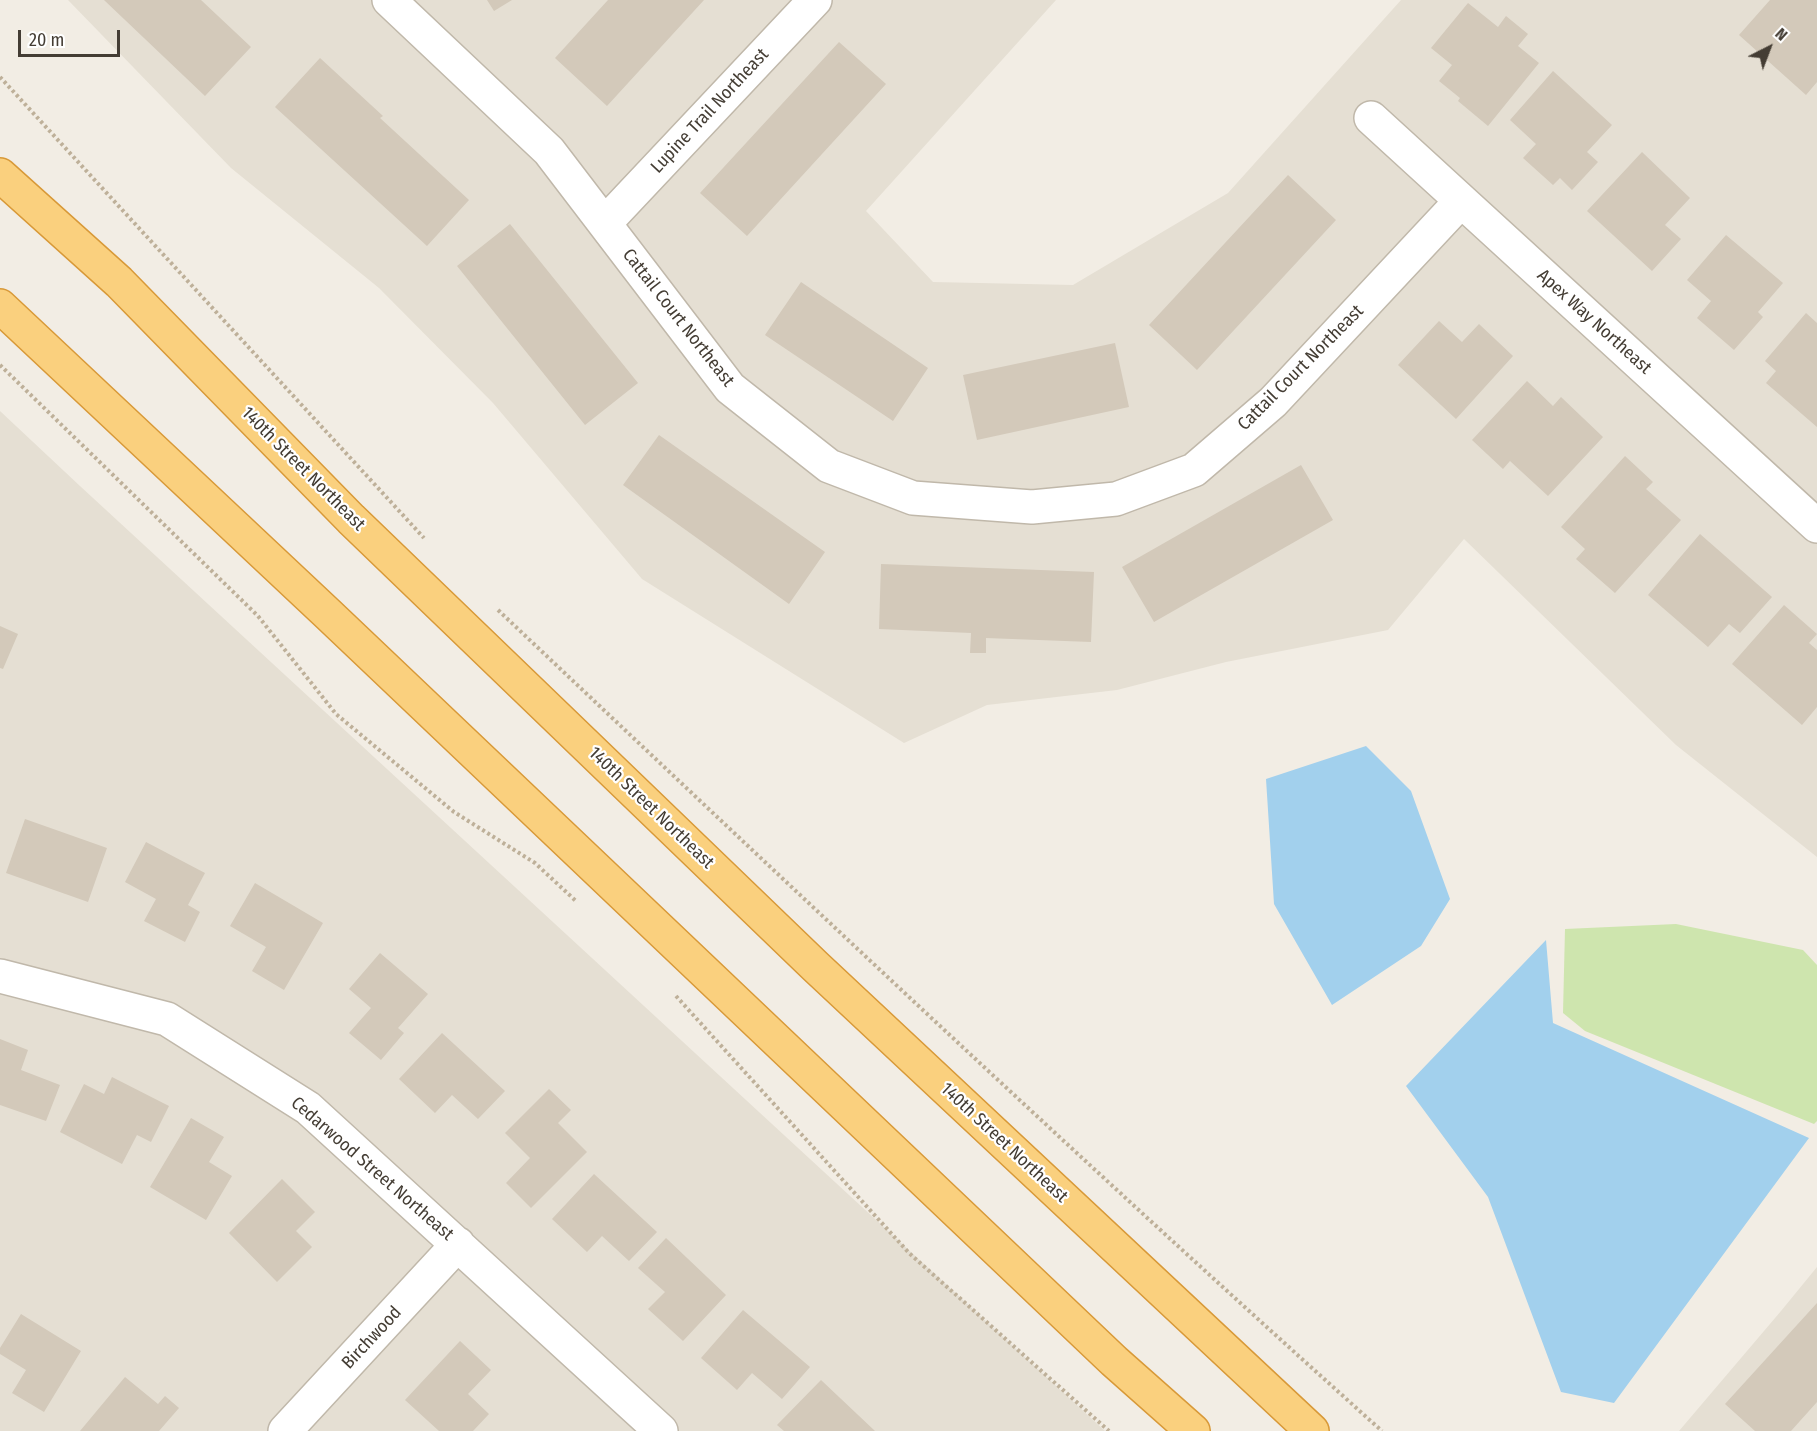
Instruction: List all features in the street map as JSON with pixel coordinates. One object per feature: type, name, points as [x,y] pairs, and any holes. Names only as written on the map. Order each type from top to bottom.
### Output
[{"type":"highway","points":[[0,155],[68,236]]},
{"type":"highway","name":"140th Street Northeast","points":[[0,175],[119,282],[360,527],[815,966],[1312,1431]]},
{"type":"highway","points":[[0,306],[329,615],[1114,1361],[1193,1431]]},
{"type":"street","name":"Cattail Court Northeast","points":[[389,0],[549,151],[730,388],[829,466],[913,498],[1032,507],[1116,499],[1194,470],[1273,402],[1461,201]]},
{"type":"street","name":"Lupine Trail Northeast","points":[[605,223],[814,0]]},
{"type":"street","name":"Apex Way Northeast","points":[[1371,118],[1817,526]]},
{"type":"street","name":"Cedarwood Street Northeast","points":[[0,976],[167,1019],[308,1108],[661,1431]]},
{"type":"street","name":"Birchwood","points":[[285,1431],[459,1244]]},
{"type":"path","points":[[0,77],[431,546]]},
{"type":"path","points":[[0,365],[258,616],[336,714],[454,812],[535,863],[577,902]]},
{"type":"path","points":[[492,603],[912,1000],[1280,1340],[1382,1431]]},
{"type":"path","points":[[669,988],[909,1253],[1109,1431]]},
{"type":"shaded area","points":[[68,0],[1056,0],[866,211],[933,282],[1073,285],[1228,193],[1401,0],[1817,0],[1817,857],[1676,745],[1464,539],[1388,630],[1226,662],[1117,690],[987,705],[904,743],[642,579],[493,403],[379,288],[231,168]]},
{"type":"shaded area","points":[[0,411],[80,486],[1105,1431],[0,1431]]},
{"type":"shaded area","points":[[1817,1267],[1817,1431],[1679,1431],[1781,1311]]},
{"type":"green space","points":[[1676,924],[1803,950],[1817,965],[1817,1121],[1814,1124],[1585,1031],[1563,1013],[1565,929]]},
{"type":"water","points":[[1366,746],[1411,791],[1450,899],[1421,946],[1332,1005],[1274,904],[1266,779]]},
{"type":"water","points":[[1546,940],[1553,1023],[1809,1138],[1614,1403],[1561,1392],[1488,1197],[1406,1086]]},
{"type":"building","points":[[104,0],[201,0],[251,47],[205,96]]},
{"type":"building","points":[[487,0],[512,0],[494,11]]},
{"type":"building","points":[[608,0],[704,0],[607,106],[555,58]]},
{"type":"building","points":[[1770,0],[1817,0],[1817,82],[1806,95],[1739,35]]},
{"type":"building","points":[[1468,3],[1498,27],[1506,16],[1528,34],[1518,46],[1539,63],[1488,126],[1458,101],[1460,98],[1439,81],[1452,65],[1431,48]]},
{"type":"building","points":[[839,42],[886,84],[747,236],[700,193]]},
{"type":"building","points":[[320,58],[383,116],[380,118],[469,200],[427,246],[275,107]]},
{"type":"building","points":[[1553,71],[1612,125],[1587,152],[1598,162],[1572,190],[1560,178],[1553,185],[1523,158],[1536,144],[1510,120]]},
{"type":"building","points":[[1642,152],[1690,198],[1665,225],[1681,239],[1652,271],[1587,211]]},
{"type":"building","points":[[1288,175],[1336,220],[1197,370],[1149,325]]},
{"type":"building","points":[[510,224],[638,383],[585,425],[457,266]]},
{"type":"building","points":[[1726,235],[1783,283],[1758,312],[1763,317],[1734,350],[1697,318],[1711,301],[1687,280]]},
{"type":"building","points":[[801,282],[928,368],[893,421],[765,335]]},
{"type":"building","points":[[1806,313],[1817,323],[1817,427],[1766,383],[1776,371],[1765,361]]},
{"type":"building","points":[[1439,321],[1462,342],[1479,324],[1513,356],[1456,419],[1398,365]]},
{"type":"building","points":[[1115,343],[1129,407],[977,440],[963,375]]},
{"type":"building","points":[[1527,381],[1553,406],[1561,397],[1603,437],[1548,496],[1510,461],[1503,469],[1472,440]]},
{"type":"building","points":[[659,435],[825,552],[789,604],[623,485]]},
{"type":"building","points":[[1625,456],[1653,482],[1646,489],[1681,520],[1615,593],[1576,559],[1585,549],[1561,527]]},
{"type":"building","points":[[1301,465],[1333,520],[1154,622],[1122,567]]},
{"type":"building","points":[[1700,534],[1772,597],[1740,633],[1729,624],[1708,647],[1648,595]]},
{"type":"building","points":[[881,564],[1094,572],[1091,642],[986,638],[986,653],[970,653],[971,633],[879,629]]},
{"type":"building","points":[[1784,605],[1817,634],[1809,643],[1817,650],[1817,707],[1802,725],[1732,664]]},
{"type":"building","points":[[0,626],[18,634],[3,669],[0,668]]},
{"type":"building","points":[[25,819],[107,848],[88,902],[6,873]]},
{"type":"building","points":[[146,842],[205,873],[188,905],[200,912],[185,942],[144,921],[156,899],[125,882]]},
{"type":"building","points":[[255,883],[323,923],[284,990],[252,971],[266,947],[230,926]]},
{"type":"building","points":[[380,953],[428,994],[398,1028],[404,1033],[381,1060],[349,1033],[371,1008],[349,989]]},
{"type":"building","points":[[442,1033],[505,1091],[478,1119],[452,1095],[435,1113],[399,1079]]},
{"type":"building","points":[[0,1039],[28,1050],[21,1070],[60,1085],[46,1121],[0,1105]]},
{"type":"building","points":[[112,1077],[169,1106],[151,1142],[137,1135],[122,1164],[60,1132],[84,1084],[104,1094]]},
{"type":"building","points":[[549,1089],[571,1110],[558,1123],[587,1152],[531,1208],[506,1183],[530,1158],[505,1133]]},
{"type":"building","points":[[191,1118],[224,1137],[209,1162],[232,1176],[206,1220],[150,1187]]},
{"type":"building","points":[[594,1174],[657,1232],[629,1261],[602,1236],[587,1252],[552,1219]]},
{"type":"building","points":[[282,1179],[315,1212],[296,1231],[312,1247],[277,1282],[229,1233]]},
{"type":"building","points":[[666,1238],[726,1295],[683,1341],[648,1309],[665,1292],[638,1268]]},
{"type":"building","points":[[1817,1303],[1817,1402],[1791,1431],[1755,1431],[1725,1404]]},
{"type":"building","points":[[743,1310],[810,1367],[782,1399],[752,1373],[737,1390],[701,1358]]},
{"type":"building","points":[[21,1314],[81,1351],[44,1412],[12,1393],[26,1370],[0,1354],[0,1348]]},
{"type":"building","points":[[460,1341],[491,1370],[468,1394],[489,1414],[473,1431],[439,1431],[405,1400]]},
{"type":"building","points":[[125,1377],[158,1404],[165,1396],[179,1408],[159,1431],[80,1431]]},
{"type":"building","points":[[821,1380],[875,1431],[784,1431],[777,1425]]}]
